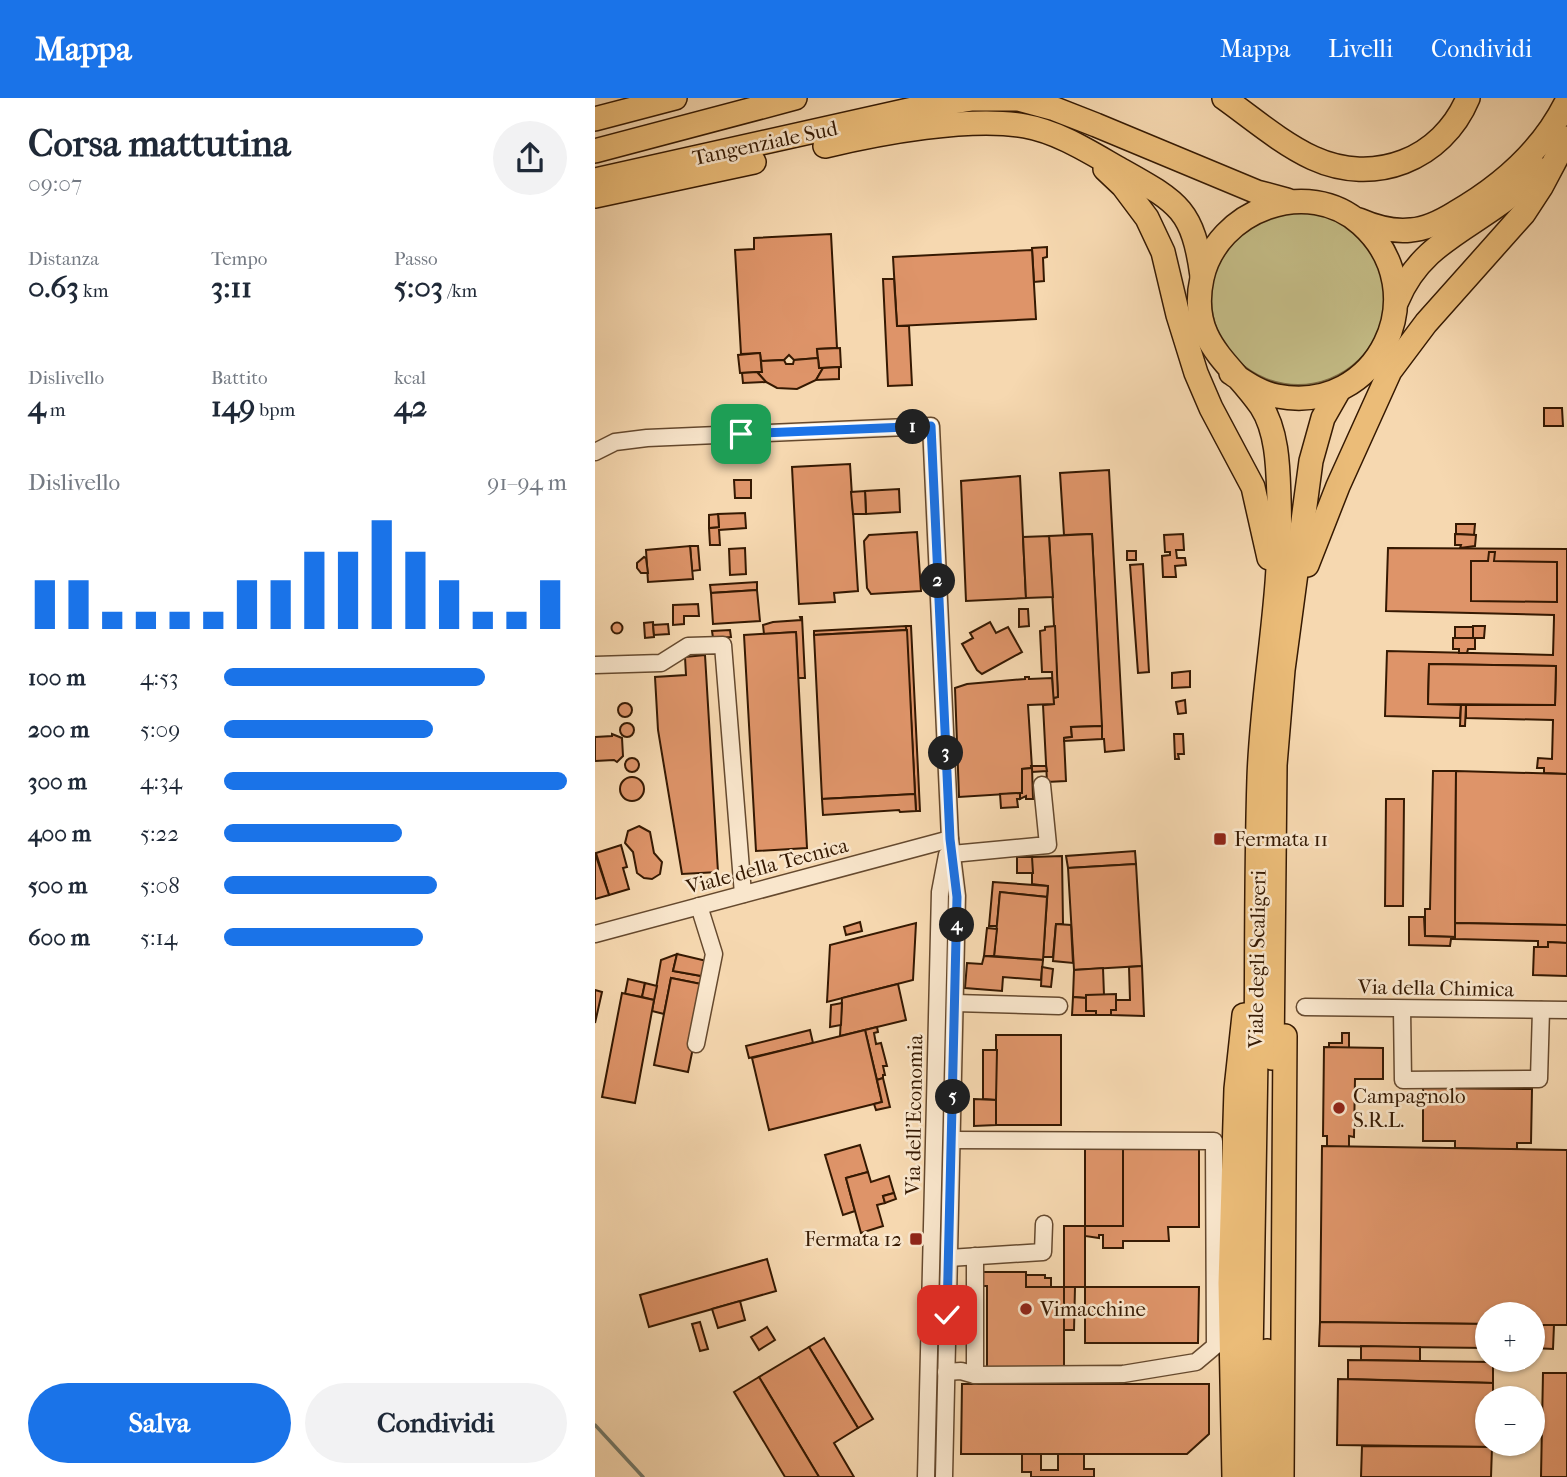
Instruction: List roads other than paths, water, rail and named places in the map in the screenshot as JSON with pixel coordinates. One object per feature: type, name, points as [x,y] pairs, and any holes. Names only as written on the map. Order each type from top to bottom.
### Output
[{"type":"highway","points":[[595,151],[795,98]]},
{"type":"highway","points":[[1224,98],[1311,157],[1340,167],[1367,170],[1399,165],[1424,152],[1451,128],[1468,98]]},
{"type":"highway","points":[[1250,98],[1313,141],[1347,153],[1363,155],[1395,150],[1420,137],[1442,116],[1453,98]]},
{"type":"highway","points":[[595,119],[664,99]]},
{"type":"highway","name":"Tangenziale Sud","points":[[595,195],[922,107],[972,99],[1018,99],[1055,109],[1257,192],[1294,201]]},
{"type":"highway","points":[[1353,218],[1382,229],[1411,230],[1424,228],[1449,216],[1496,187],[1524,162],[1548,134],[1567,101]]},
{"type":"highway","name":"Tangenziale Sud","points":[[595,180],[682,170],[961,124],[997,122],[1027,126],[1085,150],[1174,202],[1188,219],[1198,246],[1202,276]]},
{"type":"highway","points":[[1397,301],[1420,261],[1519,188],[1543,165],[1567,129]]},
{"type":"highway","points":[[1284,601],[1390,371],[1426,323],[1524,213],[1567,138]]},
{"type":"highway","points":[[1085,150],[1123,186],[1147,218],[1163,252],[1178,315],[1196,373],[1211,408],[1253,487],[1284,601]]},
{"type":"highway","name":"Viale degli Scaligeri","points":[[1231,373],[1256,389],[1280,397],[1322,396],[1356,380],[1380,356],[1395,318],[1395,280],[1386,254],[1364,226],[1339,210],[1308,202],[1294,201],[1264,207],[1235,224],[1218,242],[1202,276],[1200,290],[1202,324],[1212,348],[1231,373],[1262,408],[1272,431],[1279,498],[1284,601],[1283,670],[1275,765],[1276,833],[1263,1164],[1236,1475]]},
{"type":"highway","name":"Viale degli Scaligeri","points":[[1279,1475],[1263,1164],[1259,776],[1266,673],[1284,601],[1311,461],[1323,418],[1339,390]]},
{"type":"highway","points":[[1276,833],[1285,1024],[1279,1475]]},
{"type":"highway","points":[[1236,1475],[1230,1283],[1236,1089],[1258,872]]},
{"type":"street","name":"Via dell'Economia","points":[[595,452],[615,442],[647,438],[931,426],[951,846],[957,897],[944,1477]]},
{"type":"street","points":[[595,665],[661,663],[688,646],[723,645],[743,894]]},
{"type":"street","name":"Viale della Tecnica","points":[[595,934],[743,894],[951,846],[1048,845],[1042,785]]},
{"type":"street","name":"Via dell'Economia","points":[[926,1477],[940,892],[951,846]]},
{"type":"street","points":[[696,1044],[714,954],[699,906]]},
{"type":"street","points":[[955,1003],[1059,1006]]},
{"type":"street","name":"Via della Chimica","points":[[1305,1007],[1567,1010]]},
{"type":"street","points":[[1402,1009],[1403,1080],[1539,1079],[1541,1010]]},
{"type":"street","points":[[946,1372],[961,1371],[975,1375],[1123,1374],[1196,1362],[1215,1346],[1214,1141],[1047,1144],[951,1140]]},
{"type":"street","points":[[949,1258],[1044,1252],[1044,1224]]},
{"type":"street","points":[[975,1256],[975,1375]]},
{"type":"waterway","points":[[595,1425],[643,1477]]},
{"type":"place","name":"Fermata 11","points":[[1220,839]]},
{"type":"place","name":"Campagnolo S.R.L.","points":[[1339,1108]]},
{"type":"place","name":"Fermata 12","points":[[916,1239]]},
{"type":"place","name":"Vimacchine","points":[[1026,1309]]}]
